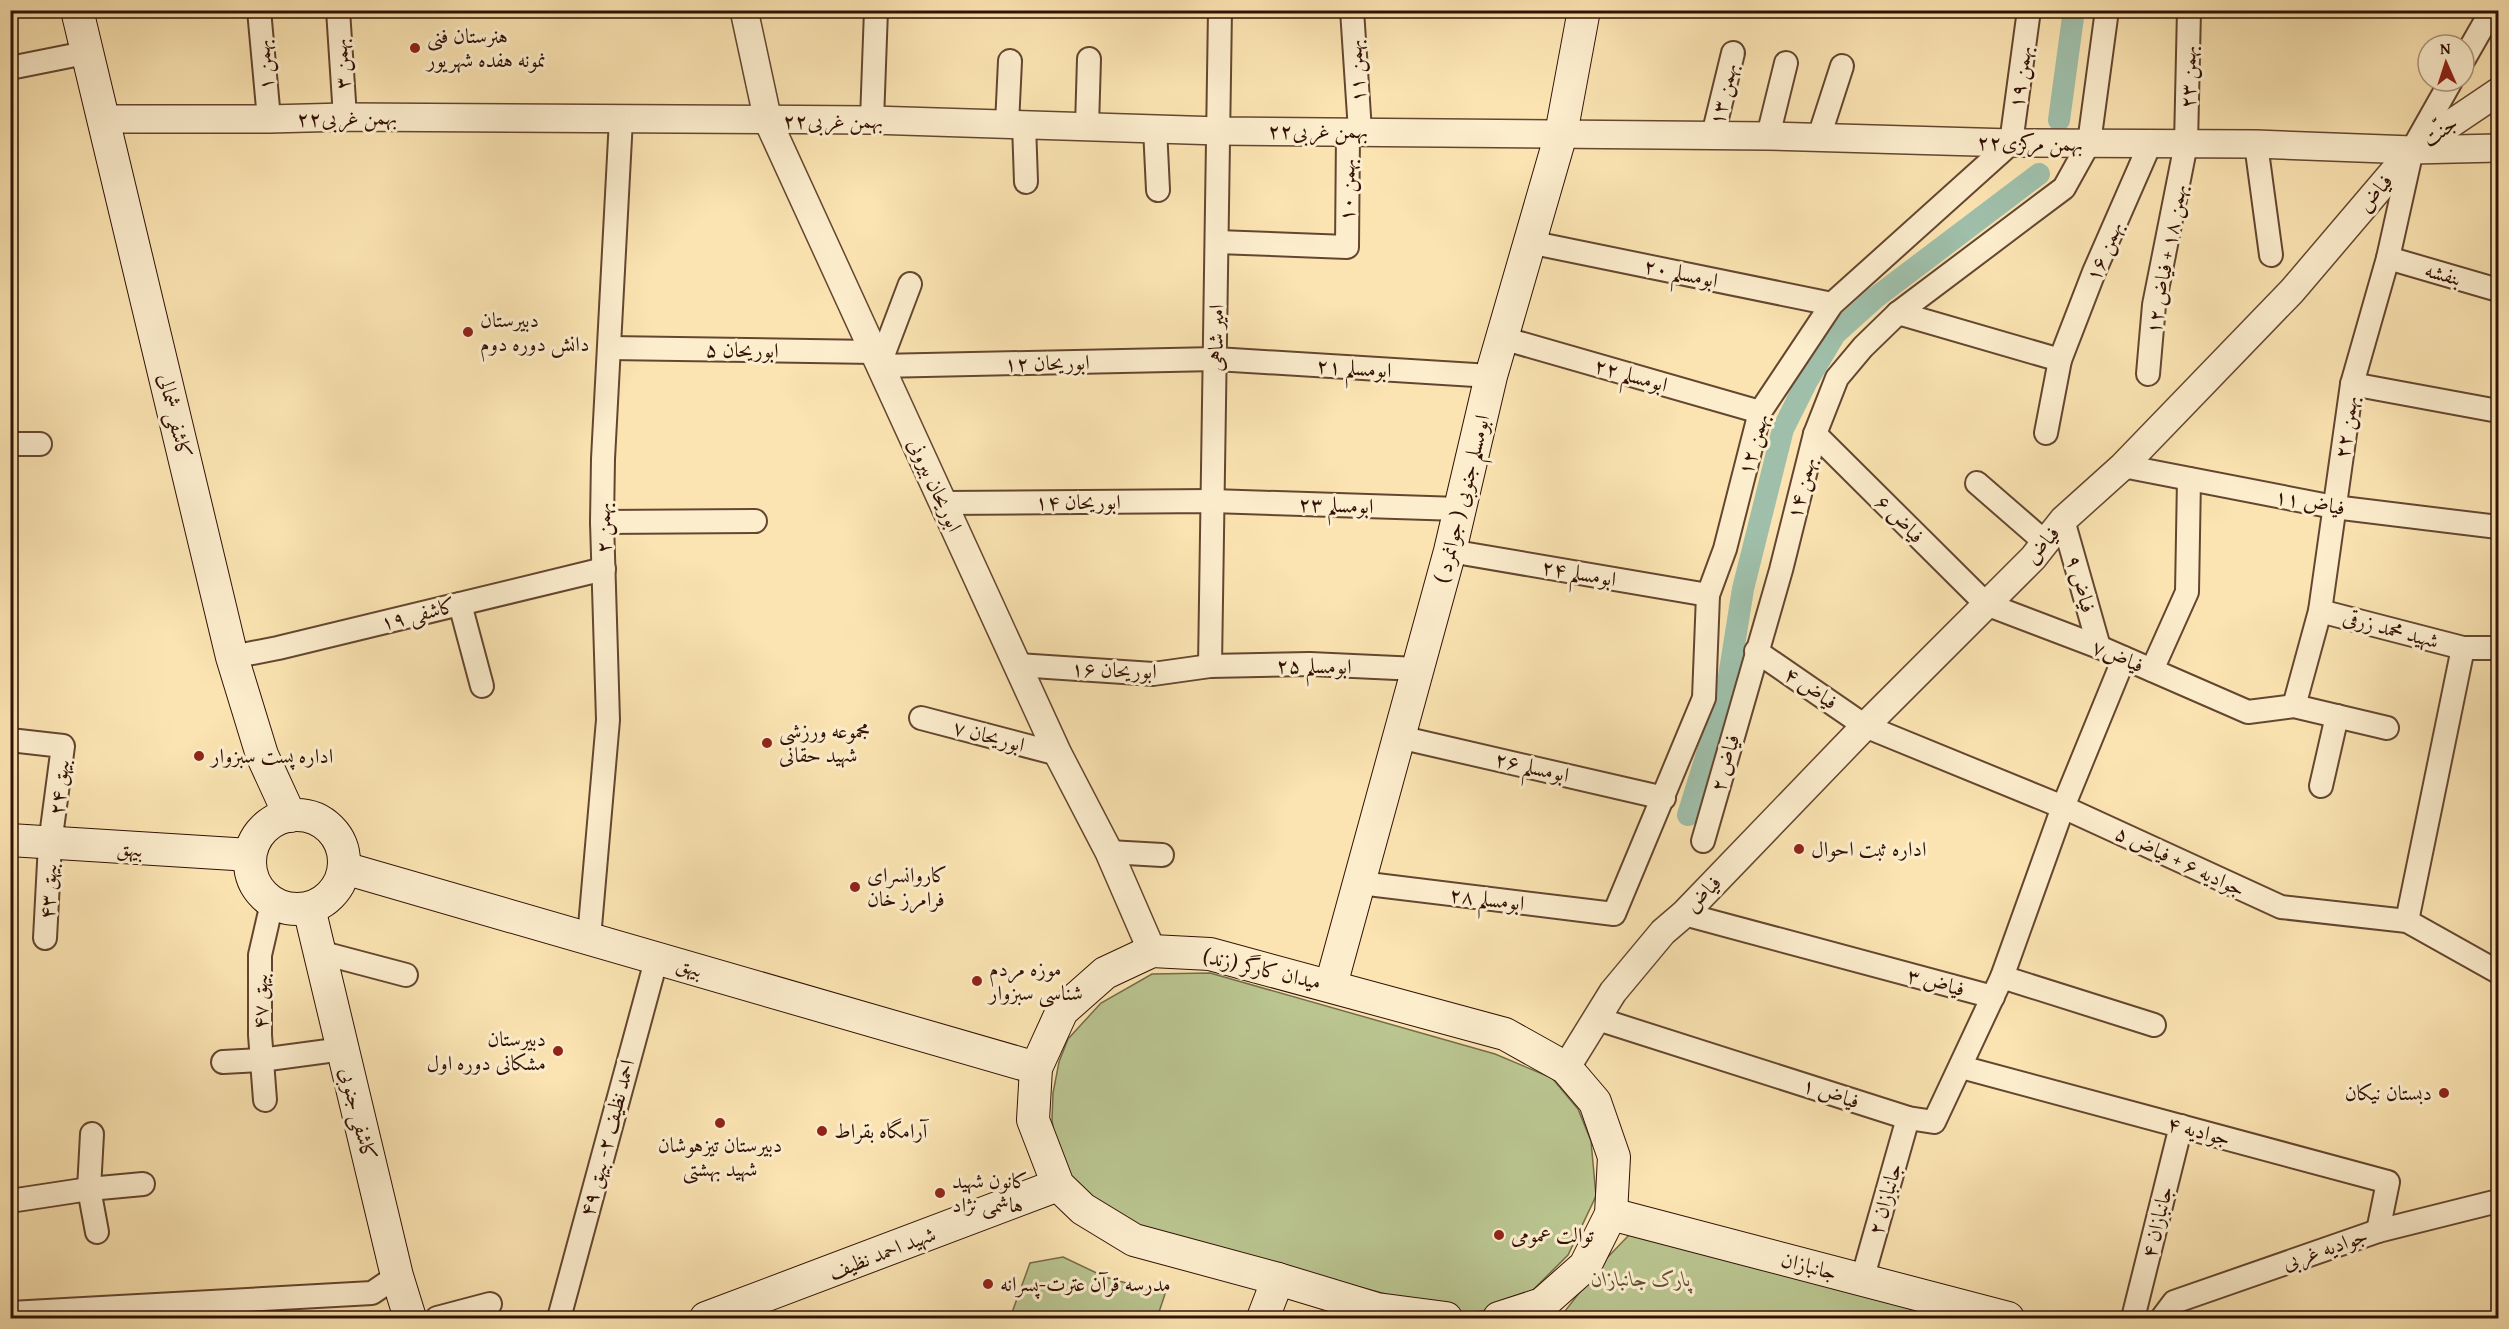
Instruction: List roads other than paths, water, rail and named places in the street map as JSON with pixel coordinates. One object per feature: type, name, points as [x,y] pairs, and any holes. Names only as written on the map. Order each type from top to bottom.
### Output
[{"type":"main road","name":"کاشفی شمالی","points":[[76,10],[232,657],[262,755],[290,816]]},
{"type":"main road","name":"ابومسلم جنوبی ( جوانمرد )","points":[[1331,985],[1450,551],[1491,376],[1560,134],[1584,10]]},
{"type":"main road","points":[[290,816],[314,818],[327,826],[337,838],[343,852],[344,868],[340,882],[322,902],[309,908],[284,908],[272,903],[254,882],[250,869],[250,855],[261,830],[282,817],[290,816]]},
{"type":"main road","name":"بیهق","points":[[10,840],[250,855]]},
{"type":"main road","name":"بیهق","points":[[344,868],[1036,1068]]},
{"type":"main road","name":"کاشفی جنوبی","points":[[309,908],[397,1276],[410,1318]]},
{"type":"main road","name":"میدان کارگر (زند)","points":[[1446,1318],[1376,1314],[1278,1279],[1134,1240],[1083,1209],[1058,1185],[1033,1120],[1036,1068],[1062,1011],[1106,973],[1152,951],[1210,954],[1505,1034],[1566,1068],[1595,1102],[1614,1157],[1611,1214],[1585,1266],[1542,1304],[1499,1318]]},
{"type":"main road","name":"شهید احمد نظیف","points":[[706,1318],[763,1308],[1058,1185]]},
{"type":"main road","name":"جانبازان","points":[[1611,1214],[2008,1318]]},
{"type":"main road","points":[[1263,1318],[1278,1279]]},
{"type":"street","name":"بهمن ۱","points":[[259,10],[269,119]]},
{"type":"street","name":"بهمن ۳","points":[[338,10],[345,117]]},
{"type":"street","name":"ابوریحان بیرونی","points":[[744,10],[768,121],[876,359],[945,503],[1058,754],[1109,852],[1152,951]]},
{"type":"street","points":[[872,120],[876,10]]},
{"type":"street","name":"امیر شاهی","points":[[1210,666],[1220,10]]},
{"type":"street","name":"بهمن ۱۱","points":[[1353,10],[1354,132]]},
{"type":"street","name":"بهمن ۱۹","points":[[2011,143],[2029,10]]},
{"type":"street","points":[[2089,143],[2107,10]]},
{"type":"street","name":"بهمن ۲۳","points":[[2186,144],[2189,10]]},
{"type":"street","points":[[2476,33],[2485,12]]},
{"type":"street","points":[[10,68],[86,53]]},
{"type":"street","name":"بهمن ۱۳","points":[[1713,135],[1733,53]]},
{"type":"street","points":[[1087,126],[1089,59]]},
{"type":"street","points":[[1011,61],[1015,124],[1026,182]]},
{"type":"street","points":[[1768,136],[1786,63]]},
{"type":"street","points":[[1820,136],[1842,66]]},
{"type":"street","name":"جنّت","points":[[2412,150],[2499,92]]},
{"type":"street","name":"بهمن ۲۲","points":[[2294,706],[2320,611],[2352,384],[2388,258],[2412,150],[2444,93]]},
{"type":"street","name":"۲۲بهمن غربی","points":[[104,119],[345,117],[872,120],[1219,131],[1560,134]]},
{"type":"street","name":"بهمن ۲","points":[[589,938],[608,720],[602,522],[621,119]]},
{"type":"street","points":[[1155,128],[1158,190]]},
{"type":"street","name":"بهمن ۱۰","points":[[1217,242],[1347,247],[1354,132]]},
{"type":"street","name":"۲۲بهمن مرکزی","points":[[1560,134],[1820,136],[2011,143],[2256,144],[2412,150],[2499,148]]},
{"type":"street","name":"بهمن ۱۲","points":[[1614,914],[1665,798],[1704,698],[1708,595],[1725,549],[1760,412],[1832,304],[2011,143]]},
{"type":"street","name":"بهمن ۱۴","points":[[1748,686],[1756,651],[1781,570],[1815,434],[1837,378],[1863,347],[1898,314],[2064,188],[2089,143]]},
{"type":"street","name":"بهمن ۱۶","points":[[2046,433],[2060,360],[2094,272],[2150,144]]},
{"type":"street","name":"بهمن ۱۸ + فیاض ۱۲","points":[[2148,374],[2154,305],[2186,144]]},
{"type":"street","points":[[2256,144],[2271,255]]},
{"type":"street","name":"فیاض","points":[[1566,1068],[1613,992],[1663,932],[1684,914],[2046,543],[2063,520],[2123,466],[2292,291],[2412,150]]},
{"type":"street","name":"ابومسلم ۲۰","points":[[1529,242],[1832,304]]},
{"type":"street","name":"بنفشه","points":[[2388,258],[2499,290]]},
{"type":"street","points":[[876,359],[910,284]]},
{"type":"street","points":[[1898,314],[2060,360]]},
{"type":"street","name":"ابومسلم ۲۲","points":[[1502,338],[1760,412]]},
{"type":"street","name":"ابوریحان ۵","points":[[610,348],[876,359]]},
{"type":"street","name":"ابوریحان ۱۲","points":[[876,359],[1216,359]]},
{"type":"street","name":"ابومسلم ۲۱","points":[[1216,359],[1491,376]]},
{"type":"street","points":[[2352,384],[2499,411]]},
{"type":"street","name":"فیاض ۶","points":[[1815,434],[1986,604]]},
{"type":"street","points":[[10,444],[40,444]]},
{"type":"street","name":"فیاض ۱۱","points":[[2123,466],[2334,507],[2499,527]]},
{"type":"street","points":[[2152,670],[2187,592],[2189,479]]},
{"type":"street","points":[[1977,483],[2046,543]]},
{"type":"street","name":"ابوریحان ۱۴","points":[[945,503],[1212,501]]},
{"type":"street","name":"ابومسلم ۲۳","points":[[1212,501],[1460,509]]},
{"type":"street","name":"فیاض ۹","points":[[2063,520],[2100,647]]},
{"type":"street","points":[[602,522],[755,521]]},
{"type":"street","name":"ابومسلم ۲۴","points":[[1450,551],[1708,595]]},
{"type":"street","name":"کاشفی ۱۹","points":[[232,657],[278,648],[604,569]]},
{"type":"street","points":[[460,604],[482,686]]},
{"type":"street","name":"فیاض۷","points":[[1986,604],[2100,647],[2248,712],[2294,706]]},
{"type":"street","name":"شهید محمد زرقی","points":[[2320,611],[2463,648],[2499,648]]},
{"type":"street","points":[[2407,921],[2463,648]]},
{"type":"street","name":"فیاض ۴","points":[[1756,651],[1865,726]]},
{"type":"street","points":[[1998,987],[2063,807],[2124,658]]},
{"type":"street","name":"ابومسلم ۲۵","points":[[1210,666],[1310,664],[1418,669]]},
{"type":"street","name":"ابوریحان ۱۶","points":[[1018,665],[1153,674],[1210,666]]},
{"type":"street","name":"فیاض ۲","points":[[1703,841],[1748,686]]},
{"type":"street","points":[[2294,706],[2387,728]]},
{"type":"street","points":[[2321,786],[2337,716]]},
{"type":"street","name":"ابوریحان ۷","points":[[921,718],[1058,754]]},
{"type":"street","name":"جوادیه ۶ + فیاض ۵","points":[[1865,726],[2063,807],[2281,907],[2407,921],[2499,972]]},
{"type":"street","name":"ابومسلم ۲۶","points":[[1399,737],[1665,798]]},
{"type":"street","name":"بیهق ۲۴","points":[[10,740],[63,746],[50,844]]},
{"type":"street","name":"بیهق ۴۳","points":[[45,938],[50,844]]},
{"type":"street","points":[[1109,852],[1161,855]]},
{"type":"street","name":"ابومسلم ۲۸","points":[[1359,883],[1614,914]]},
{"type":"street","name":"بیهق ۴۷","points":[[265,1100],[261,1060],[260,956],[272,903]]},
{"type":"street","name":"فیاض ۳","points":[[1684,914],[2154,1025]]},
{"type":"street","points":[[319,952],[406,975]]},
{"type":"street","name":"احمد نظیف ۲- بیهق ۴۹","points":[[559,1318],[657,957]]},
{"type":"street","name":"فیاض ۱","points":[[1598,1019],[1908,1118],[1934,1122],[1998,987]]},
{"type":"street","points":[[223,1062],[261,1060],[343,1049]]},
{"type":"street","name":"جوادیه ۴","points":[[1960,1067],[2388,1182],[2378,1231]]},
{"type":"street","name":"جانبازان ۲","points":[[1862,1280],[1908,1118]]},
{"type":"street","name":"جانبازان ۴","points":[[2133,1318],[2181,1126]]},
{"type":"street","points":[[92,1134],[89,1190],[97,1232]]},
{"type":"street","points":[[10,1201],[143,1184]]},
{"type":"street","name":"جوادیه غربی","points":[[2162,1318],[2174,1302],[2378,1231],[2499,1201]]},
{"type":"street","points":[[10,1313],[372,1293],[397,1276]]},
{"type":"street","points":[[437,1318],[490,1305]]},
{"type":"waterway","points":[[2059,120],[2074,10]]},
{"type":"waterway","points":[[1688,815],[1727,689],[1743,589],[1783,429],[1807,381],[1835,334],[1875,298],[2039,174]]},
{"type":"place","name":"هنرستان فنی نمونه هفده شهریور","points":[[415,48]]},
{"type":"place","name":"دبیرستان دانش دوره دوم","points":[[468,332]]},
{"type":"place","name":"مجموعه ورزشی شهید حقانی","points":[[767,743]]},
{"type":"place","name":"اداره پست سبزوار","points":[[199,756]]},
{"type":"place","name":"اداره ثبت احوال","points":[[1799,849]]},
{"type":"place","name":"کاروانسرای فرامرز خان","points":[[855,887]]},
{"type":"place","name":"موزه مردم شناسی سبزوار","points":[[977,981]]},
{"type":"place","name":"دبیرستان مشکانی دوره اول","points":[[558,1051]]},
{"type":"place","name":"دبستان نیکان","points":[[2444,1093]]},
{"type":"place","name":"دبیرستان تیزهوشان شهید بهشتی","points":[[720,1123]]},
{"type":"place","name":"آرامگاه بقراط","points":[[822,1131]]},
{"type":"place","name":"کانون شهید هاشمی نژاد","points":[[940,1193]]},
{"type":"place","name":"توالت عمومی","points":[[1499,1235]]},
{"type":"place","name":"مدرسه قرآن عترت-پسرانه","points":[[988,1284]]},
{"type":"park label","name":"پارک جانبازان","points":[[1641,1279]]}]
